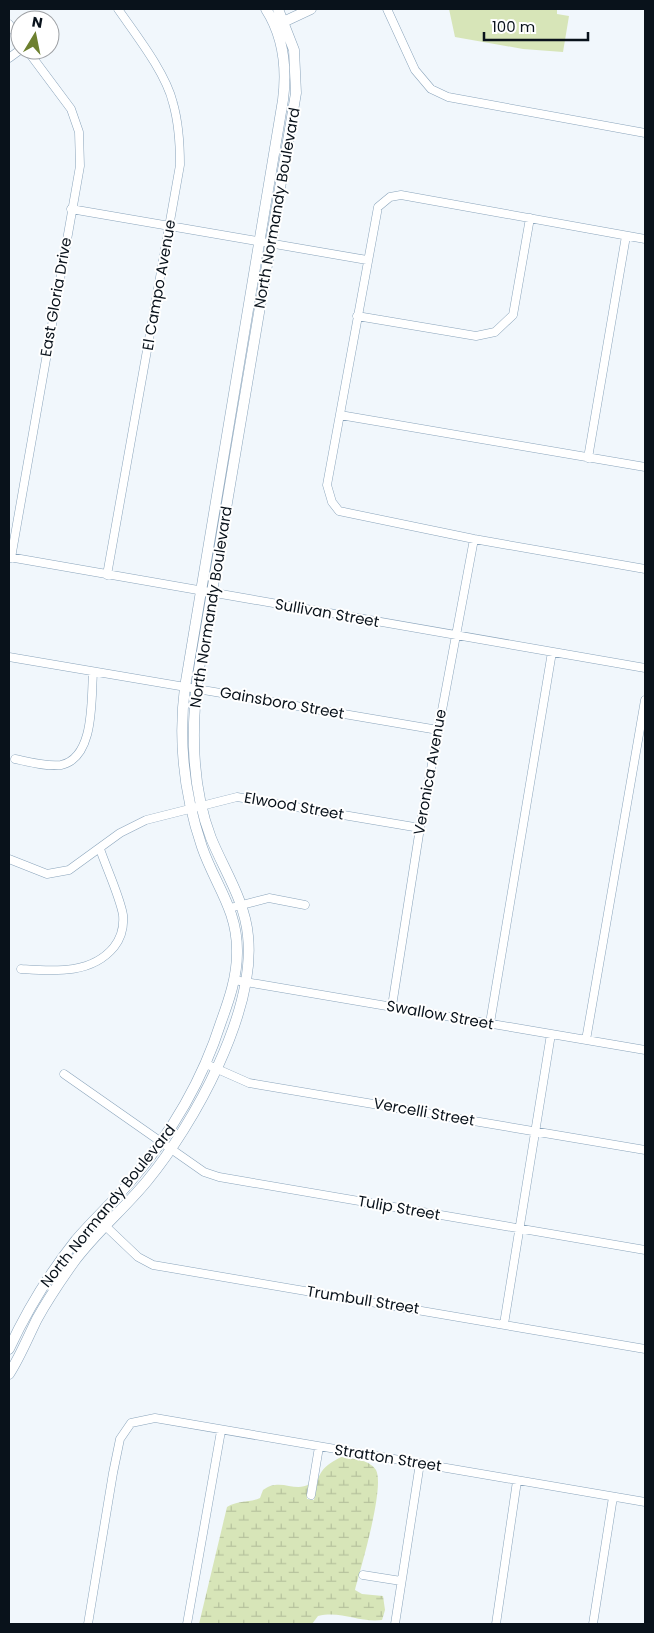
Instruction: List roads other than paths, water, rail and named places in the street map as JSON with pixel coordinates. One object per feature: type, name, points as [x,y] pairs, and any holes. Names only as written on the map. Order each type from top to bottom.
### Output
[{"type":"street","name":"El Campo Avenue","points":[[108,575],[180,165],[180,135],[173,101],[152,58],[118,9]]},
{"type":"street","name":"North Normandy Boulevard","points":[[9,1374],[38,1317],[63,1278],[105,1227],[145,1183],[190,1120],[217,1068],[233,1026],[246,982],[249,938],[241,905],[220,859],[201,806],[193,743],[196,689],[272,243],[297,84],[294,50],[280,24],[266,9]]},
{"type":"street","name":"North Normandy Boulevard","points":[[9,1349],[43,1285],[77,1240],[130,1183],[183,1109],[206,1064],[234,980],[237,943],[235,920],[202,848],[190,809],[182,751],[185,687],[285,83],[285,64],[278,9]]},
{"type":"street","points":[[280,24],[311,9]]},
{"type":"street","points":[[387,9],[415,70],[431,89],[448,98],[645,132]]},
{"type":"street","name":"East Gloria Drive","points":[[10,558],[80,166],[79,132],[71,109],[34,60]]},
{"type":"street","points":[[645,239],[401,194],[386,200],[378,208],[367,260],[327,485],[332,502],[340,511],[474,539],[645,569]]},
{"type":"street","points":[[71,209],[367,260]]},
{"type":"street","points":[[357,316],[476,336],[495,332],[513,315],[530,218]]},
{"type":"street","points":[[588,458],[626,236]]},
{"type":"street","points":[[340,416],[645,468]]},
{"type":"street","name":"Veronica Avenue","points":[[392,1006],[420,828],[474,539]]},
{"type":"street","name":"Sullivan Street","points":[[10,558],[645,668]]},
{"type":"street","points":[[490,1023],[552,652]]},
{"type":"street","name":"Gainsboro Street","points":[[9,657],[93,673],[438,730]]},
{"type":"street","points":[[15,759],[61,765],[76,757],[83,749],[88,732],[93,673]]},
{"type":"street","points":[[586,1040],[645,700]]},
{"type":"street","name":"Elwood Street","points":[[9,859],[47,874],[69,870],[120,833],[146,820],[237,797],[420,828]]},
{"type":"street","points":[[21,969],[56,971],[91,966],[107,956],[121,938],[122,915],[100,849]]},
{"type":"street","points":[[230,908],[269,898],[306,905]]},
{"type":"street","name":"Swallow Street","points":[[234,980],[645,1050]]},
{"type":"street","points":[[504,1324],[537,1132],[551,1034]]},
{"type":"street","name":"Vercelli Street","points":[[206,1064],[249,1083],[645,1150]]},
{"type":"street","name":"Tulip Street","points":[[64,1074],[204,1172],[219,1177],[645,1250]]},
{"type":"street","name":"Trumbull Street","points":[[97,1218],[138,1257],[153,1265],[645,1349]]},
{"type":"street","name":"Stratton Street","points":[[88,1624],[120,1439],[131,1423],[155,1418],[221,1431],[645,1502]]},
{"type":"street","points":[[187,1624],[221,1431]]},
{"type":"street","points":[[311,1495],[319,1447]]},
{"type":"street","points":[[394,1624],[420,1463]]},
{"type":"street","points":[[496,1624],[517,1480]]},
{"type":"street","points":[[593,1624],[613,1497]]},
{"type":"street","points":[[363,1575],[401,1581]]}]
